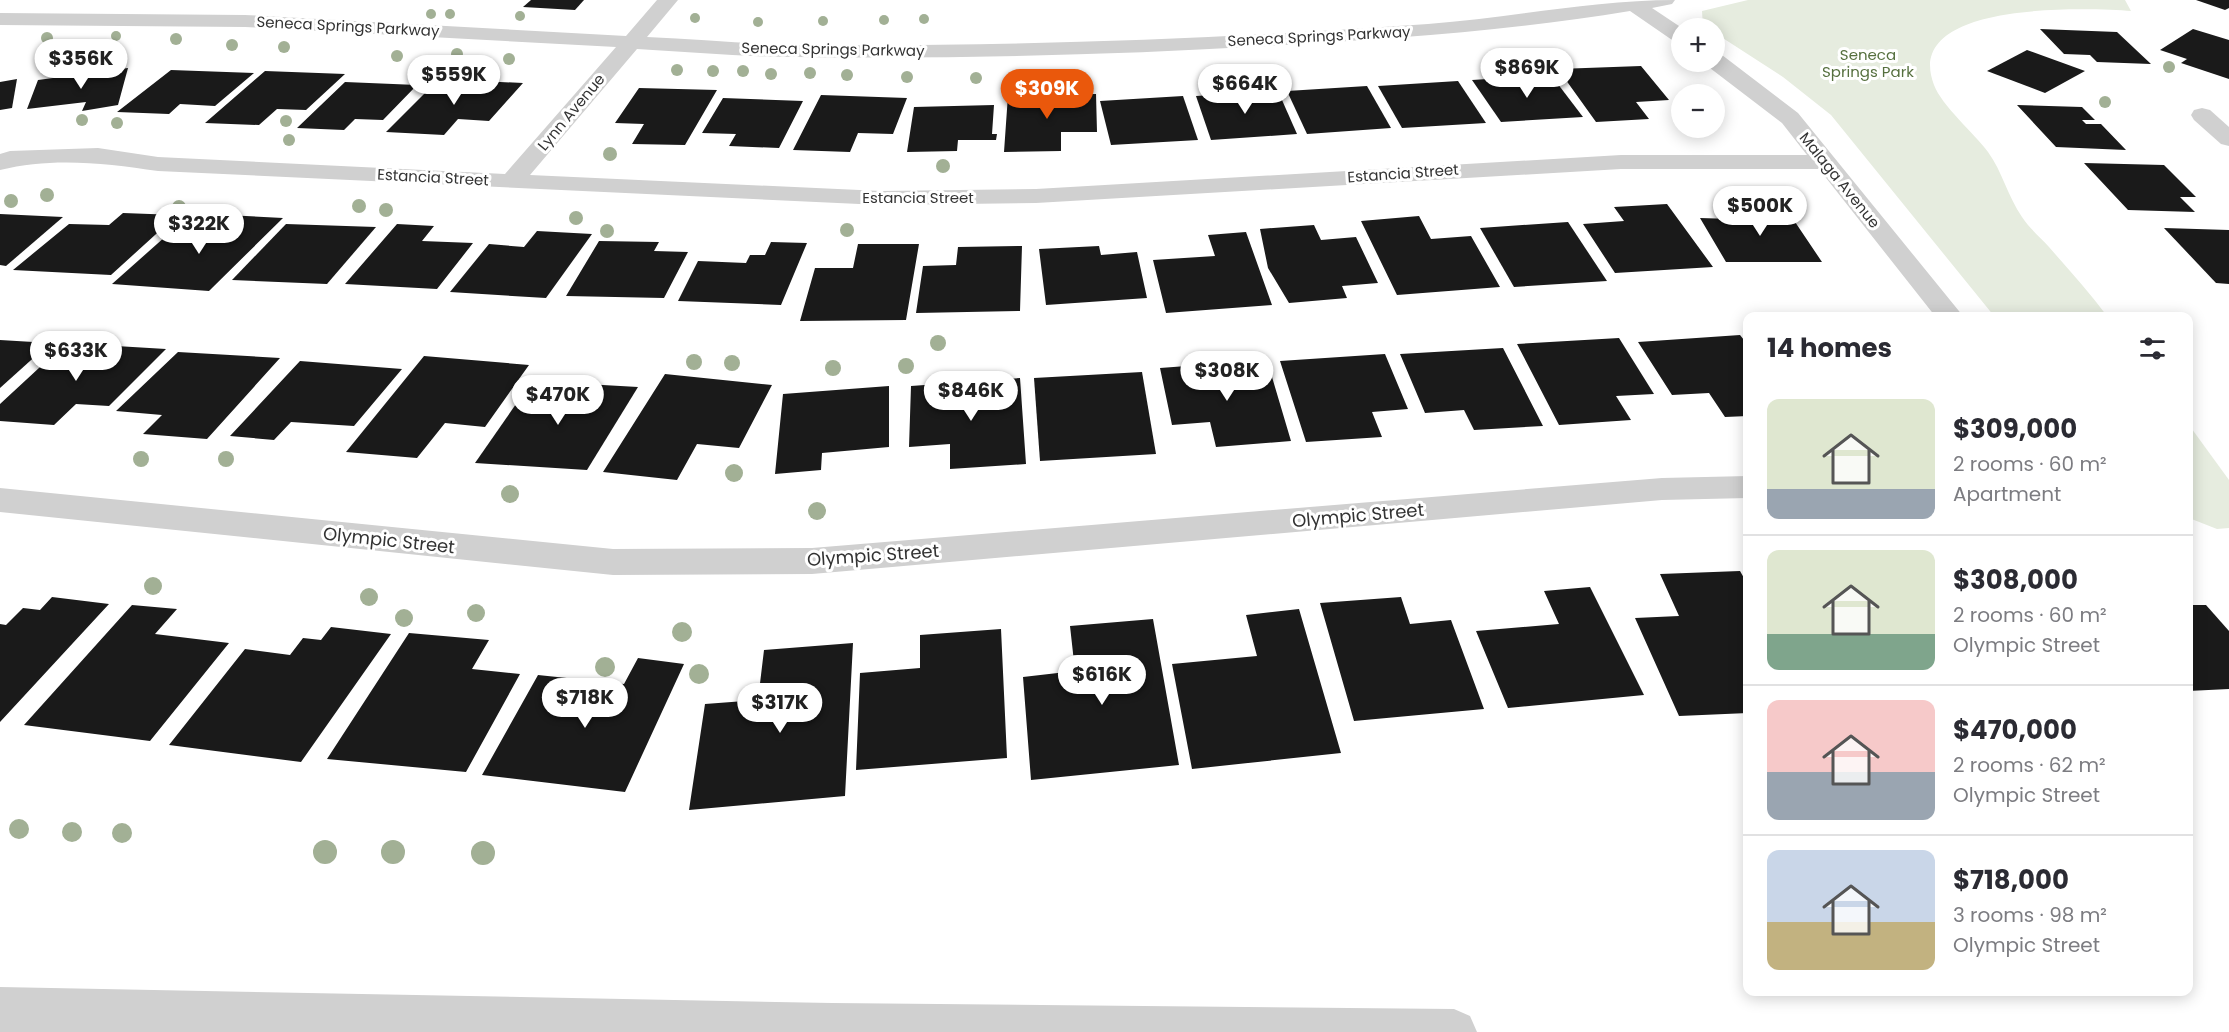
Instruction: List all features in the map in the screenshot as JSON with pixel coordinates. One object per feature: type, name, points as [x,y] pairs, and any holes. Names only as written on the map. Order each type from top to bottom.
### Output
[{"type":"street","name":"Lynn Avenue","points":[[512,181],[668,0]]},
{"type":"street","name":"Seneca Springs Parkway","points":[[0,19],[245,21],[795,51],[986,50],[1204,43],[1430,30],[1637,7],[1665,0]]},
{"type":"street","points":[[1637,7],[1671,30]]},
{"type":"street","name":"Malaga Avenue","points":[[1725,68],[1790,118],[1946,312]]},
{"type":"street","points":[[2202,115],[2229,139]]},
{"type":"street","name":"Estancia Street","points":[[5,160],[98,155],[158,164],[776,195],[880,198],[1036,196],[1621,162],[1827,162]]},
{"type":"street","name":"Olympic Street","points":[[0,500],[613,562],[800,561],[1662,489],[1743,487]]},
{"type":"street","points":[[0,1010],[831,1026],[1454,1032]]},
{"type":"green space","name":"Seneca Springs Park","points":[[1748,0],[2125,0],[2131,11],[2077,9],[2040,11],[2003,15],[1970,23],[1945,37],[1931,57],[1934,85],[1938,93],[1988,152],[2022,217],[2104,312],[1991,312],[1831,115],[1783,77],[1725,39],[1725,18],[1702,18],[1702,11]]},
{"type":"green space","points":[[2193,430],[2229,480],[2229,528],[2217,529],[2193,520]]},
{"type":"building","points":[[531,0],[584,0],[575,10],[523,7]]},
{"type":"building","points":[[2196,0],[2229,0],[2229,8],[2225,10]]},
{"type":"building","points":[[2040,29],[2117,32],[2151,64],[2097,62],[2090,55],[2064,54]]},
{"type":"building","points":[[2193,29],[2229,40],[2229,79],[2181,63],[2187,59],[2160,50]]},
{"type":"building","points":[[2027,50],[2085,71],[2045,93],[1987,71]]},
{"type":"building","points":[[1641,66],[1669,100],[1636,102],[1649,119],[1596,122],[1558,69]]},
{"type":"building","points":[[128,68],[118,105],[82,111],[86,102],[27,109],[38,80]]},
{"type":"building","points":[[171,70],[254,73],[215,106],[180,104],[169,114],[117,112]]},
{"type":"building","points":[[265,71],[345,74],[306,110],[277,109],[259,125],[205,123]]},
{"type":"building","points":[[1551,75],[1583,117],[1501,122],[1472,80]]},
{"type":"building","points":[[17,79],[12,108],[0,110],[0,82]]},
{"type":"building","points":[[439,79],[523,83],[489,121],[458,119],[444,135],[386,132]]},
{"type":"building","points":[[1458,81],[1486,123],[1402,128],[1378,86]]},
{"type":"building","points":[[345,82],[417,85],[383,120],[355,119],[344,130],[297,128]]},
{"type":"building","points":[[1367,86],[1391,128],[1307,134],[1287,91]]},
{"type":"building","points":[[639,88],[717,90],[685,145],[632,144],[644,124],[615,123]]},
{"type":"building","points":[[1278,91],[1297,134],[1211,140],[1196,96]]},
{"type":"building","points":[[1096,94],[1097,132],[1061,132],[1061,151],[1004,152],[1008,95]]},
{"type":"building","points":[[821,95],[907,98],[893,134],[858,133],[850,152],[793,150]]},
{"type":"building","points":[[1183,96],[1198,140],[1111,145],[1100,101]]},
{"type":"building","points":[[723,98],[803,101],[779,148],[729,146],[736,134],[702,133]]},
{"type":"building","points":[[994,105],[992,134],[997,134],[996,140],[958,140],[957,151],[907,152],[914,107]]},
{"type":"building","points":[[2017,105],[2082,107],[2095,120],[2082,120],[2086,124],[2101,124],[2126,150],[2056,147]]},
{"type":"building","points":[[2084,163],[2164,165],[2196,197],[2180,197],[2195,212],[2128,210]]},
{"type":"building","points":[[1667,204],[1713,267],[1615,273],[1583,224],[1624,221],[1614,207]]},
{"type":"building","points":[[1727,210],[1787,210],[1822,262],[1726,262],[1700,218],[1732,219]]},
{"type":"building","points":[[123,213],[177,215],[111,275],[13,270],[69,224],[109,225]]},
{"type":"building","points":[[0,214],[63,217],[6,266],[0,265]]},
{"type":"building","points":[[225,215],[283,218],[209,291],[112,284],[166,236],[199,238]]},
{"type":"building","points":[[1419,216],[1431,239],[1471,236],[1500,287],[1397,295],[1361,221]]},
{"type":"building","points":[[1568,222],[1607,281],[1514,287],[1480,228]]},
{"type":"building","points":[[286,224],[376,227],[327,284],[232,280]]},
{"type":"building","points":[[397,224],[434,226],[422,241],[473,243],[437,289],[345,284]]},
{"type":"building","points":[[1314,225],[1321,240],[1356,237],[1378,283],[1342,286],[1347,298],[1289,303],[1268,268],[1260,229]]},
{"type":"building","points":[[2164,228],[2229,230],[2229,284],[2216,283]]},
{"type":"building","points":[[537,231],[592,234],[546,298],[450,292],[489,244],[524,247]]},
{"type":"building","points":[[1246,232],[1272,305],[1166,313],[1153,260],[1215,256],[1208,235]]},
{"type":"building","points":[[599,241],[659,242],[654,251],[688,252],[664,298],[566,296]]},
{"type":"building","points":[[771,242],[807,243],[781,305],[678,301],[698,261],[746,263],[750,255],[765,255]]},
{"type":"building","points":[[858,244],[919,244],[906,320],[800,321],[815,268],[853,268]]},
{"type":"building","points":[[1022,246],[1020,311],[916,313],[923,266],[956,265],[958,247]]},
{"type":"building","points":[[1099,246],[1101,255],[1137,252],[1147,298],[1046,305],[1039,249]]},
{"type":"building","points":[[1740,335],[1743,339],[1743,416],[1725,417],[1709,393],[1672,395],[1638,342]]},
{"type":"building","points":[[1619,338],[1654,394],[1616,396],[1631,420],[1559,425],[1517,344]]},
{"type":"building","points":[[0,340],[50,343],[0,388]]},
{"type":"building","points":[[66,343],[166,349],[109,406],[76,404],[54,425],[0,421],[0,404]]},
{"type":"building","points":[[1503,348],[1543,426],[1474,430],[1464,410],[1425,413],[1400,354]]},
{"type":"building","points":[[178,352],[280,358],[207,439],[143,434],[162,415],[116,411]]},
{"type":"building","points":[[1385,354],[1408,409],[1372,412],[1382,437],[1306,442],[1280,361]]},
{"type":"building","points":[[424,356],[529,365],[485,427],[445,423],[417,458],[346,452]]},
{"type":"building","points":[[1267,360],[1291,441],[1216,447],[1210,422],[1172,425],[1160,368]]},
{"type":"building","points":[[300,361],[402,369],[354,426],[291,422],[274,440],[230,436]]},
{"type":"building","points":[[1142,372],[1156,454],[1040,461],[1034,378]]},
{"type":"building","points":[[665,374],[772,385],[739,448],[697,444],[677,480],[603,472]]},
{"type":"building","points":[[1020,378],[1026,464],[950,469],[950,444],[909,447],[911,386]]},
{"type":"building","points":[[532,381],[638,387],[587,470],[475,463]]},
{"type":"building","points":[[889,386],[889,447],[822,453],[821,470],[775,474],[783,394]]},
{"type":"building","points":[[1740,571],[1743,576],[1743,713],[1679,716],[1635,618],[1679,616],[1660,574]]},
{"type":"building","points":[[1590,587],[1644,695],[1508,708],[1476,631],[1559,624],[1544,591]]},
{"type":"building","points":[[52,597],[109,604],[0,722],[0,624],[6,625],[23,608],[40,610]]},
{"type":"building","points":[[1401,597],[1410,624],[1451,620],[1484,709],[1354,721],[1320,603]]},
{"type":"building","points":[[132,605],[177,609],[155,634],[229,643],[150,741],[24,725]]},
{"type":"building","points":[[2193,605],[2206,605],[2229,631],[2229,689],[2193,691]]},
{"type":"building","points":[[1299,609],[1341,753],[1192,769],[1172,664],[1257,656],[1246,615]]},
{"type":"building","points":[[1153,619],[1179,765],[1031,780],[1023,677],[1075,671],[1070,626]]},
{"type":"building","points":[[331,627],[391,634],[301,762],[169,745],[245,649],[290,655],[303,638],[321,640]]},
{"type":"building","points":[[1001,629],[1007,758],[856,770],[860,673],[920,668],[920,635]]},
{"type":"building","points":[[409,633],[489,640],[472,669],[520,674],[466,772],[327,759]]},
{"type":"building","points":[[853,643],[845,796],[689,810],[705,704],[758,700],[764,650]]},
{"type":"building","points":[[638,658],[684,664],[625,792],[482,775],[538,675],[624,684]]}]
